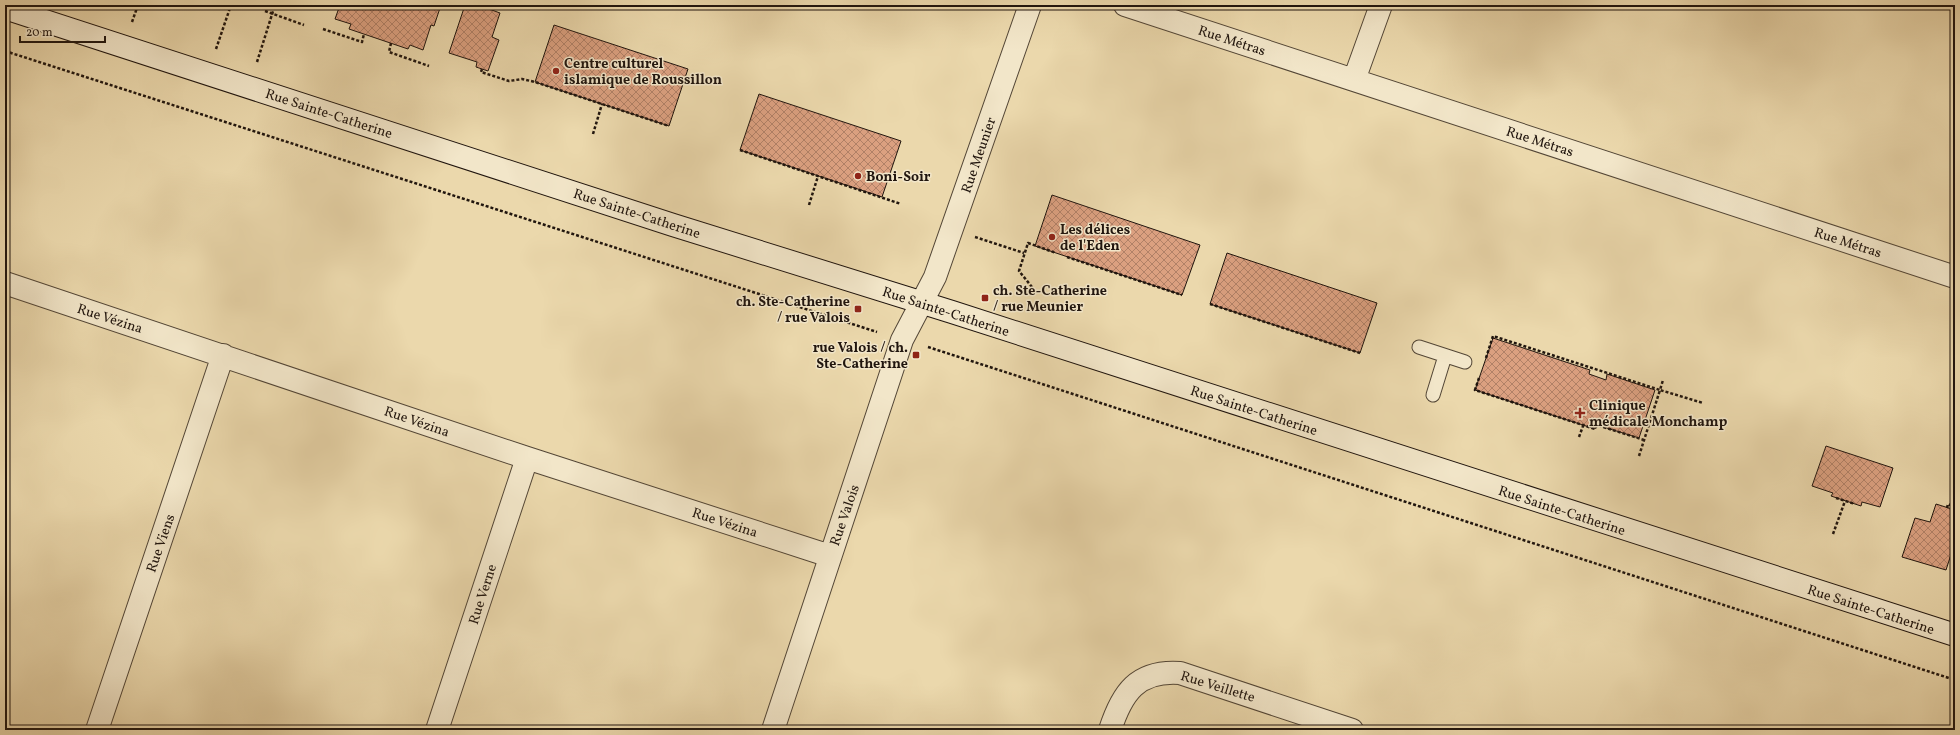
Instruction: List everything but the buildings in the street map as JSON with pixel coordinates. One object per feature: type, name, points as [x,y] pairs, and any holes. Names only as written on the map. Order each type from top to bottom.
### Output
[{"type":"street","name":"Rue Meunier","points":[[921,303],[939,265],[1030,5]]},
{"type":"street","name":"Rue Métras","points":[[1125,5],[1955,277]]},
{"type":"street","points":[[1354,80],[1381,5]]},
{"type":"street","name":"Rue Sainte-Catherine","points":[[5,8],[673,225],[921,303],[1955,635]]},
{"type":"street","name":"Rue Vézina","points":[[5,283],[526,458],[830,556]]},
{"type":"street","name":"Rue Valois","points":[[773,730],[902,340],[921,303]]},
{"type":"street","name":"Rue Viens","points":[[97,730],[223,355]]},
{"type":"street","name":"Rue Verne","points":[[437,730],[526,458]]},
{"type":"street","name":"Rue Veillette","points":[[1110,730],[1121,700],[1131,688],[1141,680],[1153,675],[1168,672],[1180,673],[1352,730]]},
{"type":"lane","points":[[1419,347],[1465,362]]},
{"type":"lane","points":[[1433,395],[1445,356]]},
{"type":"path","points":[[132,22],[138,5]]},
{"type":"path","points":[[216,49],[231,5]]},
{"type":"path","points":[[256,62],[275,5]]},
{"type":"path","points":[[265,11],[304,25]]},
{"type":"path","points":[[324,29],[362,42],[364,34]]},
{"type":"path","points":[[391,43],[389,52],[429,66]]},
{"type":"path","points":[[5,51],[880,333]]},
{"type":"path","points":[[482,70],[481,72],[509,81],[522,80],[535,82],[669,126]]},
{"type":"path","points":[[593,134],[602,104]]},
{"type":"path","points":[[740,150],[901,204]]},
{"type":"path","points":[[809,205],[818,176]]},
{"type":"path","points":[[972,237],[1024,253]]},
{"type":"path","points":[[1032,287],[1019,271],[1028,243],[1056,253]]},
{"type":"path","points":[[1067,257],[1182,296]]},
{"type":"path","points":[[1210,304],[1360,353]]},
{"type":"path","points":[[1485,362],[1493,336],[1703,403]]},
{"type":"path","points":[[927,347],[1955,680]]},
{"type":"path","points":[[1480,376],[1475,390],[1583,426],[1595,429],[1597,425],[1644,440]]},
{"type":"path","points":[[1639,456],[1663,380]]},
{"type":"path","points":[[1579,438],[1583,426]]},
{"type":"path","points":[[1836,498],[1855,504]]},
{"type":"path","points":[[1833,534],[1845,501]]},
{"type":"path","points":[[1948,508],[1948,504],[1955,506]]},
{"type":"path","points":[[1951,554],[1955,555]]},
{"type":"place","name":"Centre culturel islamique de Roussillon","points":[[556,71]]},
{"type":"place","name":"Boni-Soir","points":[[858,176]]},
{"type":"place","name":"Les délices de l'Eden","points":[[1052,237]]},
{"type":"place","name":"ch. Ste-Catherine / rue Meunier","points":[[985,298]]},
{"type":"place","name":"ch. Ste-Catherine / rue Valois","points":[[858,309]]},
{"type":"place","name":"rue Valois / ch. Ste-Catherine","points":[[916,355]]},
{"type":"place","name":"Clinique médicale Monchamp","points":[[1580,413]]}]
